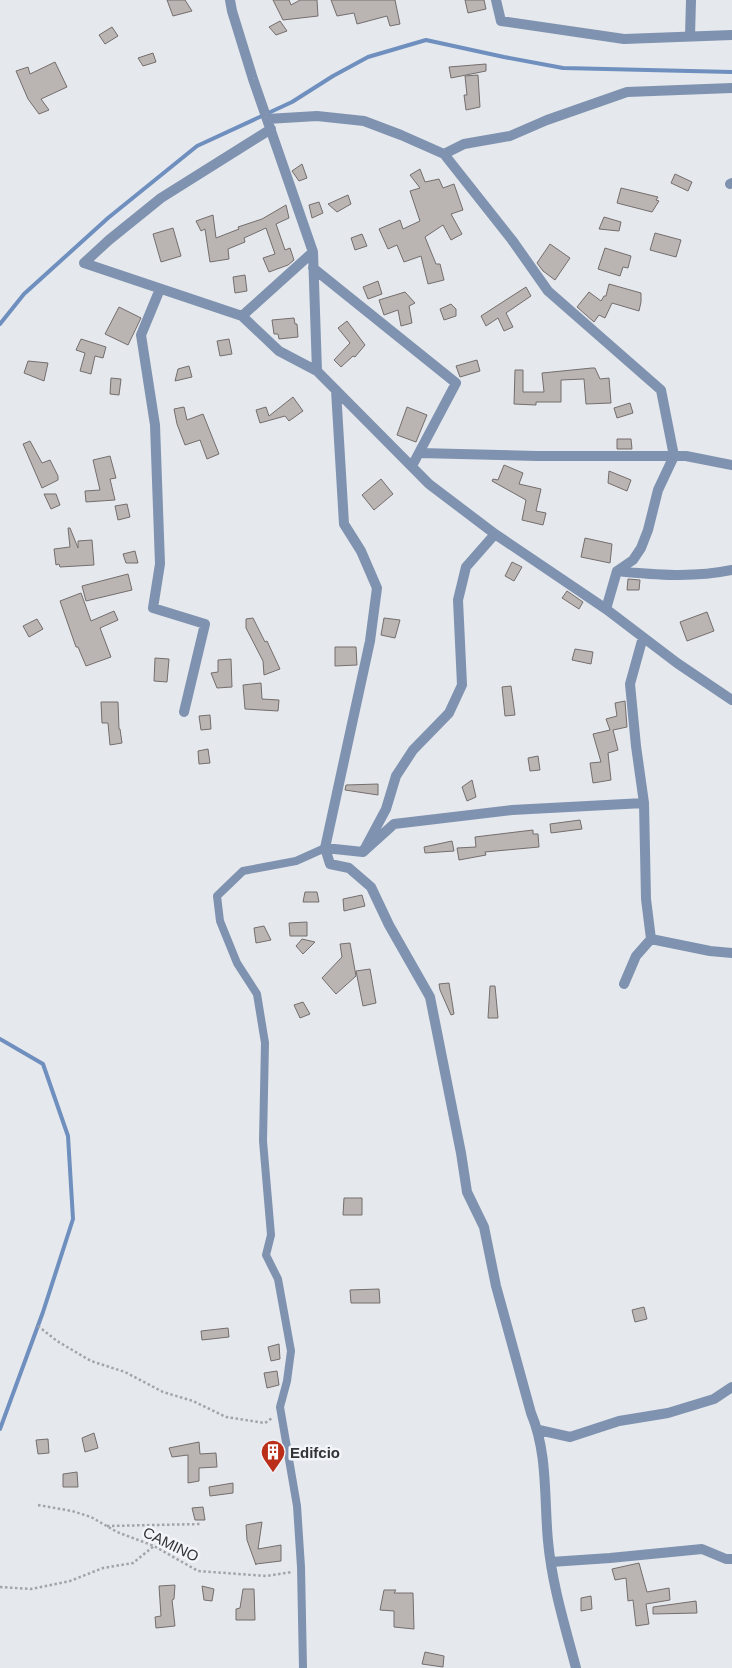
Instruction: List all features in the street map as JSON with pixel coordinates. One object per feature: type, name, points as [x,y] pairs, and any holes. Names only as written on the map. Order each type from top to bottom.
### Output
[{"type":"street","points":[[230,0],[247,62],[313,252],[317,371]]},
{"type":"street","points":[[496,0],[501,21],[624,39],[732,35]]},
{"type":"street","points":[[690,36],[691,0]]},
{"type":"street","points":[[444,154],[464,144],[510,136],[556,117],[627,92],[732,88]]},
{"type":"street","points":[[606,608],[617,571],[633,560],[641,548],[648,530],[658,490],[674,456],[661,390],[548,292],[512,240],[444,154],[364,121],[317,116],[269,124],[161,198],[84,263],[242,316],[279,351],[317,371],[429,484],[495,534],[606,608],[677,663],[732,700]]},
{"type":"street","points":[[242,316],[313,252]]},
{"type":"street","points":[[313,268],[456,383],[412,466]]},
{"type":"street","points":[[160,289],[141,336],[155,425],[160,564],[153,608],[205,624],[184,712]]},
{"type":"street","points":[[336,390],[344,524],[361,551],[377,588],[370,641],[325,848],[330,864],[348,868],[371,887],[389,925],[430,997],[458,1134],[467,1192],[484,1226],[496,1286],[531,1414],[539,1430],[546,1492],[548,1542],[554,1586],[576,1668]]},
{"type":"street","points":[[419,453],[537,456],[686,456],[732,465]]},
{"type":"street","points":[[363,852],[386,808],[396,776],[413,750],[449,713],[462,685],[458,600],[466,567],[495,534]]},
{"type":"street","points":[[617,571],[664,576],[716,574],[732,570]]},
{"type":"street","points":[[624,984],[636,956],[651,939],[646,899],[644,803],[630,684],[643,637]]},
{"type":"street","points":[[325,848],[363,852],[394,824],[512,810],[644,803]]},
{"type":"street","points":[[651,939],[710,951],[732,953]]},
{"type":"street","points":[[539,1430],[570,1437],[619,1421],[668,1412],[714,1399],[732,1387]]},
{"type":"street","points":[[551,1562],[702,1549],[726,1559],[732,1559]]},
{"type":"lane","points":[[303,1668],[301,1571],[297,1506],[280,1407],[288,1381],[291,1352],[278,1279],[266,1255],[271,1235],[263,1141],[265,1043],[257,994],[237,963],[220,921],[217,896],[243,870],[296,861],[325,848]]},
{"type":"path","points":[[38,1326],[57,1341],[91,1361],[125,1372],[163,1392],[193,1401],[226,1417],[265,1423],[274,1416]]},
{"type":"path","name":"CAMINO","points":[[38,1505],[72,1511],[90,1517],[117,1532],[154,1546],[198,1571],[266,1576],[301,1571]]},
{"type":"path","points":[[106,1526],[201,1524]]},
{"type":"path","points":[[0,1587],[31,1589],[70,1581],[102,1568],[133,1563],[154,1546]]},
{"type":"building","points":[[167,0],[185,0],[192,11],[173,16]]},
{"type":"building","points":[[273,0],[289,0],[291,5],[300,0],[317,0],[318,16],[283,20]]},
{"type":"building","points":[[331,0],[395,0],[400,24],[390,26],[387,16],[357,24],[354,13],[337,16]]},
{"type":"building","points":[[465,0],[484,0],[486,9],[468,13]]},
{"type":"building","points":[[280,21],[287,31],[276,35],[269,27]]},
{"type":"building","points":[[112,27],[118,36],[105,44],[99,35]]},
{"type":"building","points":[[153,53],[156,62],[143,66],[138,58]]},
{"type":"building","points":[[55,62],[67,87],[41,99],[49,110],[39,114],[28,99],[16,71],[28,67],[30,74]]},
{"type":"building","points":[[486,64],[486,71],[451,78],[449,67]]},
{"type":"building","points":[[478,75],[480,107],[466,110],[464,95],[467,95],[465,76]]},
{"type":"building","points":[[302,164],[307,178],[299,181],[292,171]]},
{"type":"building","points":[[420,169],[425,182],[439,179],[443,188],[454,184],[463,210],[451,214],[462,234],[451,240],[443,225],[425,237],[436,264],[440,264],[444,280],[428,284],[421,256],[404,262],[397,245],[388,249],[379,229],[400,220],[403,229],[420,221],[410,191],[420,188],[410,175]]},
{"type":"building","points":[[675,174],[692,182],[688,191],[671,183]]},
{"type":"building","points":[[621,188],[658,197],[656,200],[659,201],[652,212],[617,203]]},
{"type":"building","points":[[348,195],[351,204],[337,212],[328,204]]},
{"type":"building","points":[[319,202],[323,213],[312,218],[309,205]]},
{"type":"building","points":[[286,205],[289,218],[276,224],[285,250],[290,248],[294,260],[288,265],[269,272],[263,258],[275,254],[266,228],[244,238],[245,242],[228,249],[229,259],[210,262],[205,229],[201,231],[196,221],[213,215],[216,238],[239,229],[238,227],[262,219]]},
{"type":"building","points":[[604,217],[621,222],[619,231],[599,229]]},
{"type":"building","points":[[173,228],[181,256],[161,262],[153,234]]},
{"type":"building","points":[[655,233],[681,240],[676,257],[650,250]]},
{"type":"building","points":[[362,234],[367,246],[355,250],[351,238]]},
{"type":"building","points":[[550,244],[570,258],[555,280],[543,271],[537,263]]},
{"type":"building","points":[[605,248],[631,256],[628,268],[623,267],[620,276],[598,269]]},
{"type":"building","points":[[245,275],[247,291],[235,293],[233,277]]},
{"type":"building","points":[[378,281],[382,294],[368,299],[363,287]]},
{"type":"building","points":[[609,284],[641,293],[639,311],[612,303],[605,318],[599,315],[594,322],[577,307],[589,292],[601,301],[606,296]]},
{"type":"building","points":[[526,287],[531,296],[506,313],[513,327],[504,331],[498,318],[486,326],[481,316]]},
{"type":"building","points":[[405,292],[415,303],[409,306],[412,323],[401,326],[398,310],[384,315],[379,300]]},
{"type":"building","points":[[451,304],[456,309],[456,316],[444,320],[440,309]]},
{"type":"building","points":[[119,307],[141,318],[128,345],[105,334]]},
{"type":"building","points":[[294,318],[295,324],[297,324],[298,337],[279,339],[278,334],[274,334],[272,320]]},
{"type":"building","points":[[347,321],[365,345],[355,357],[353,356],[341,367],[334,360],[350,343],[338,328]]},
{"type":"building","points":[[81,339],[106,347],[103,358],[95,356],[91,374],[80,371],[85,353],[76,350]]},
{"type":"building","points":[[229,339],[232,354],[220,356],[217,341]]},
{"type":"building","points":[[477,360],[480,371],[460,377],[456,366]]},
{"type":"building","points":[[28,361],[48,363],[44,381],[24,373]]},
{"type":"building","points":[[189,366],[192,377],[175,381],[178,369]]},
{"type":"building","points":[[595,368],[600,379],[609,378],[611,403],[586,404],[584,379],[561,380],[561,402],[536,402],[536,405],[514,404],[515,370],[523,370],[523,392],[544,392],[542,373]]},
{"type":"building","points":[[111,378],[121,379],[119,395],[110,394]]},
{"type":"building","points":[[293,397],[303,411],[289,421],[285,416],[260,423],[256,410],[266,407],[269,416]]},
{"type":"building","points":[[630,403],[633,413],[617,418],[614,408]]},
{"type":"building","points":[[184,407],[187,420],[203,414],[219,454],[207,459],[200,440],[185,445],[177,424],[174,409]]},
{"type":"building","points":[[407,407],[427,415],[416,442],[397,435]]},
{"type":"building","points":[[617,439],[631,439],[632,449],[617,449]]},
{"type":"building","points":[[30,441],[42,463],[50,460],[58,476],[58,480],[42,488],[23,444]]},
{"type":"building","points":[[110,456],[116,478],[110,479],[115,500],[86,502],[85,491],[100,490],[93,460]]},
{"type":"building","points":[[504,465],[523,473],[519,484],[541,489],[536,511],[546,513],[543,525],[522,520],[526,500],[492,481],[493,479],[498,480]]},
{"type":"building","points":[[609,471],[631,480],[627,491],[608,483]]},
{"type":"building","points":[[381,479],[393,494],[374,510],[362,495]]},
{"type":"building","points":[[44,494],[56,494],[60,505],[51,509]]},
{"type":"building","points":[[127,504],[130,517],[118,520],[115,506]]},
{"type":"building","points":[[68,528],[70,528],[78,548],[78,541],[92,540],[94,565],[60,567],[59,564],[56,565],[54,549],[70,547]]},
{"type":"building","points":[[585,538],[612,544],[610,563],[581,557]]},
{"type":"building","points":[[135,551],[138,563],[126,563],[123,554]]},
{"type":"building","points":[[512,562],[522,567],[514,581],[505,576]]},
{"type":"building","points":[[128,574],[132,590],[86,601],[82,586]]},
{"type":"building","points":[[628,579],[640,580],[639,590],[627,590]]},
{"type":"building","points":[[567,591],[583,602],[579,609],[562,598]]},
{"type":"building","points":[[81,593],[91,621],[114,611],[118,620],[100,628],[111,657],[86,666],[78,647],[76,647],[60,601]]},
{"type":"building","points":[[707,612],[714,631],[687,641],[680,622]]},
{"type":"building","points":[[253,618],[265,642],[267,641],[280,669],[264,675],[263,661],[246,628],[246,619]]},
{"type":"building","points":[[384,618],[400,620],[395,638],[381,635]]},
{"type":"building","points":[[37,619],[43,629],[29,637],[23,626]]},
{"type":"building","points":[[335,647],[356,647],[357,665],[335,666]]},
{"type":"building","points":[[575,649],[593,652],[591,664],[572,660]]},
{"type":"building","points":[[155,658],[169,659],[167,682],[154,681]]},
{"type":"building","points":[[231,659],[232,687],[217,688],[211,673],[218,672],[218,660]]},
{"type":"building","points":[[261,683],[262,699],[279,700],[278,711],[245,709],[243,685]]},
{"type":"building","points":[[511,686],[515,715],[505,716],[502,687]]},
{"type":"building","points":[[625,701],[627,727],[613,730],[618,750],[608,753],[611,780],[593,783],[590,763],[601,762],[593,734],[610,730],[606,719],[617,716],[615,703]]},
{"type":"building","points":[[101,702],[118,702],[119,729],[122,743],[110,745],[108,723],[102,723]]},
{"type":"building","points":[[210,715],[211,729],[201,730],[199,716]]},
{"type":"building","points":[[208,749],[210,763],[199,764],[198,751]]},
{"type":"building","points":[[538,756],[540,770],[530,771],[528,758]]},
{"type":"building","points":[[472,780],[476,797],[467,801],[462,787]]},
{"type":"building","points":[[378,784],[378,795],[345,790],[346,785]]},
{"type":"building","points":[[580,820],[582,829],[551,833],[550,824]]},
{"type":"building","points":[[533,830],[533,834],[538,834],[539,847],[485,852],[486,855],[459,860],[457,848],[476,847],[475,837]]},
{"type":"building","points":[[452,841],[454,851],[425,853],[424,847]]},
{"type":"building","points":[[305,892],[317,892],[319,902],[303,902]]},
{"type":"building","points":[[362,895],[365,906],[344,911],[343,899]]},
{"type":"building","points":[[307,922],[307,936],[290,936],[289,923]]},
{"type":"building","points":[[264,926],[271,940],[256,943],[254,928]]},
{"type":"building","points":[[302,939],[315,942],[303,954],[296,946]]},
{"type":"building","points":[[350,943],[356,976],[336,994],[322,978],[342,957],[340,944]]},
{"type":"building","points":[[370,969],[376,1003],[363,1006],[356,971]]},
{"type":"building","points":[[449,983],[454,1014],[451,1015],[439,984]]},
{"type":"building","points":[[490,986],[495,986],[498,1018],[488,1018]]},
{"type":"building","points":[[303,1002],[310,1014],[300,1018],[294,1005]]},
{"type":"building","points":[[344,1198],[362,1198],[362,1215],[343,1215]]},
{"type":"building","points":[[379,1289],[380,1303],[351,1303],[350,1290]]},
{"type":"building","points":[[644,1307],[647,1319],[635,1322],[632,1310]]},
{"type":"building","points":[[228,1328],[229,1337],[202,1340],[201,1331]]},
{"type":"building","points":[[279,1344],[280,1359],[271,1361],[268,1347]]},
{"type":"building","points":[[277,1371],[279,1385],[267,1388],[264,1373]]},
{"type":"building","points":[[94,1433],[98,1448],[85,1452],[82,1438]]},
{"type":"building","points":[[48,1439],[49,1453],[38,1454],[36,1440]]},
{"type":"building","points":[[199,1442],[200,1454],[216,1453],[217,1467],[199,1468],[199,1481],[188,1483],[188,1455],[172,1457],[169,1448]]},
{"type":"building","points":[[77,1472],[78,1487],[63,1487],[63,1474]]},
{"type":"building","points":[[233,1483],[233,1493],[210,1496],[209,1487]]},
{"type":"building","points":[[203,1507],[205,1520],[195,1520],[192,1508]]},
{"type":"building","points":[[262,1522],[258,1549],[281,1545],[281,1561],[256,1565],[247,1540],[246,1525]]},
{"type":"building","points":[[639,1563],[647,1592],[669,1588],[670,1600],[646,1604],[649,1624],[636,1626],[633,1600],[628,1601],[626,1578],[615,1580],[612,1569]]},
{"type":"building","points":[[175,1585],[174,1599],[172,1600],[175,1626],[156,1628],[155,1617],[161,1616],[159,1586]]},
{"type":"building","points":[[202,1586],[214,1589],[212,1601],[204,1600]]},
{"type":"building","points":[[243,1589],[254,1589],[255,1620],[236,1620],[236,1609],[240,1608]]},
{"type":"building","points":[[384,1590],[396,1590],[394,1593],[413,1593],[414,1629],[394,1627],[394,1611],[380,1610]]},
{"type":"building","points":[[591,1596],[592,1609],[581,1611],[581,1598]]},
{"type":"building","points":[[696,1601],[697,1613],[653,1614],[653,1607]]},
{"type":"building","points":[[425,1652],[444,1656],[443,1667],[422,1664]]},
{"type":"waterway","points":[[0,324],[24,294],[108,218],[197,146],[292,102],[368,57],[426,40],[563,68],[732,72]]},
{"type":"waterway","points":[[0,1039],[43,1064],[68,1136],[73,1219],[43,1312],[0,1429]]},
{"type":"place","name":"Edifcio","points":[[273,1473]]}]
